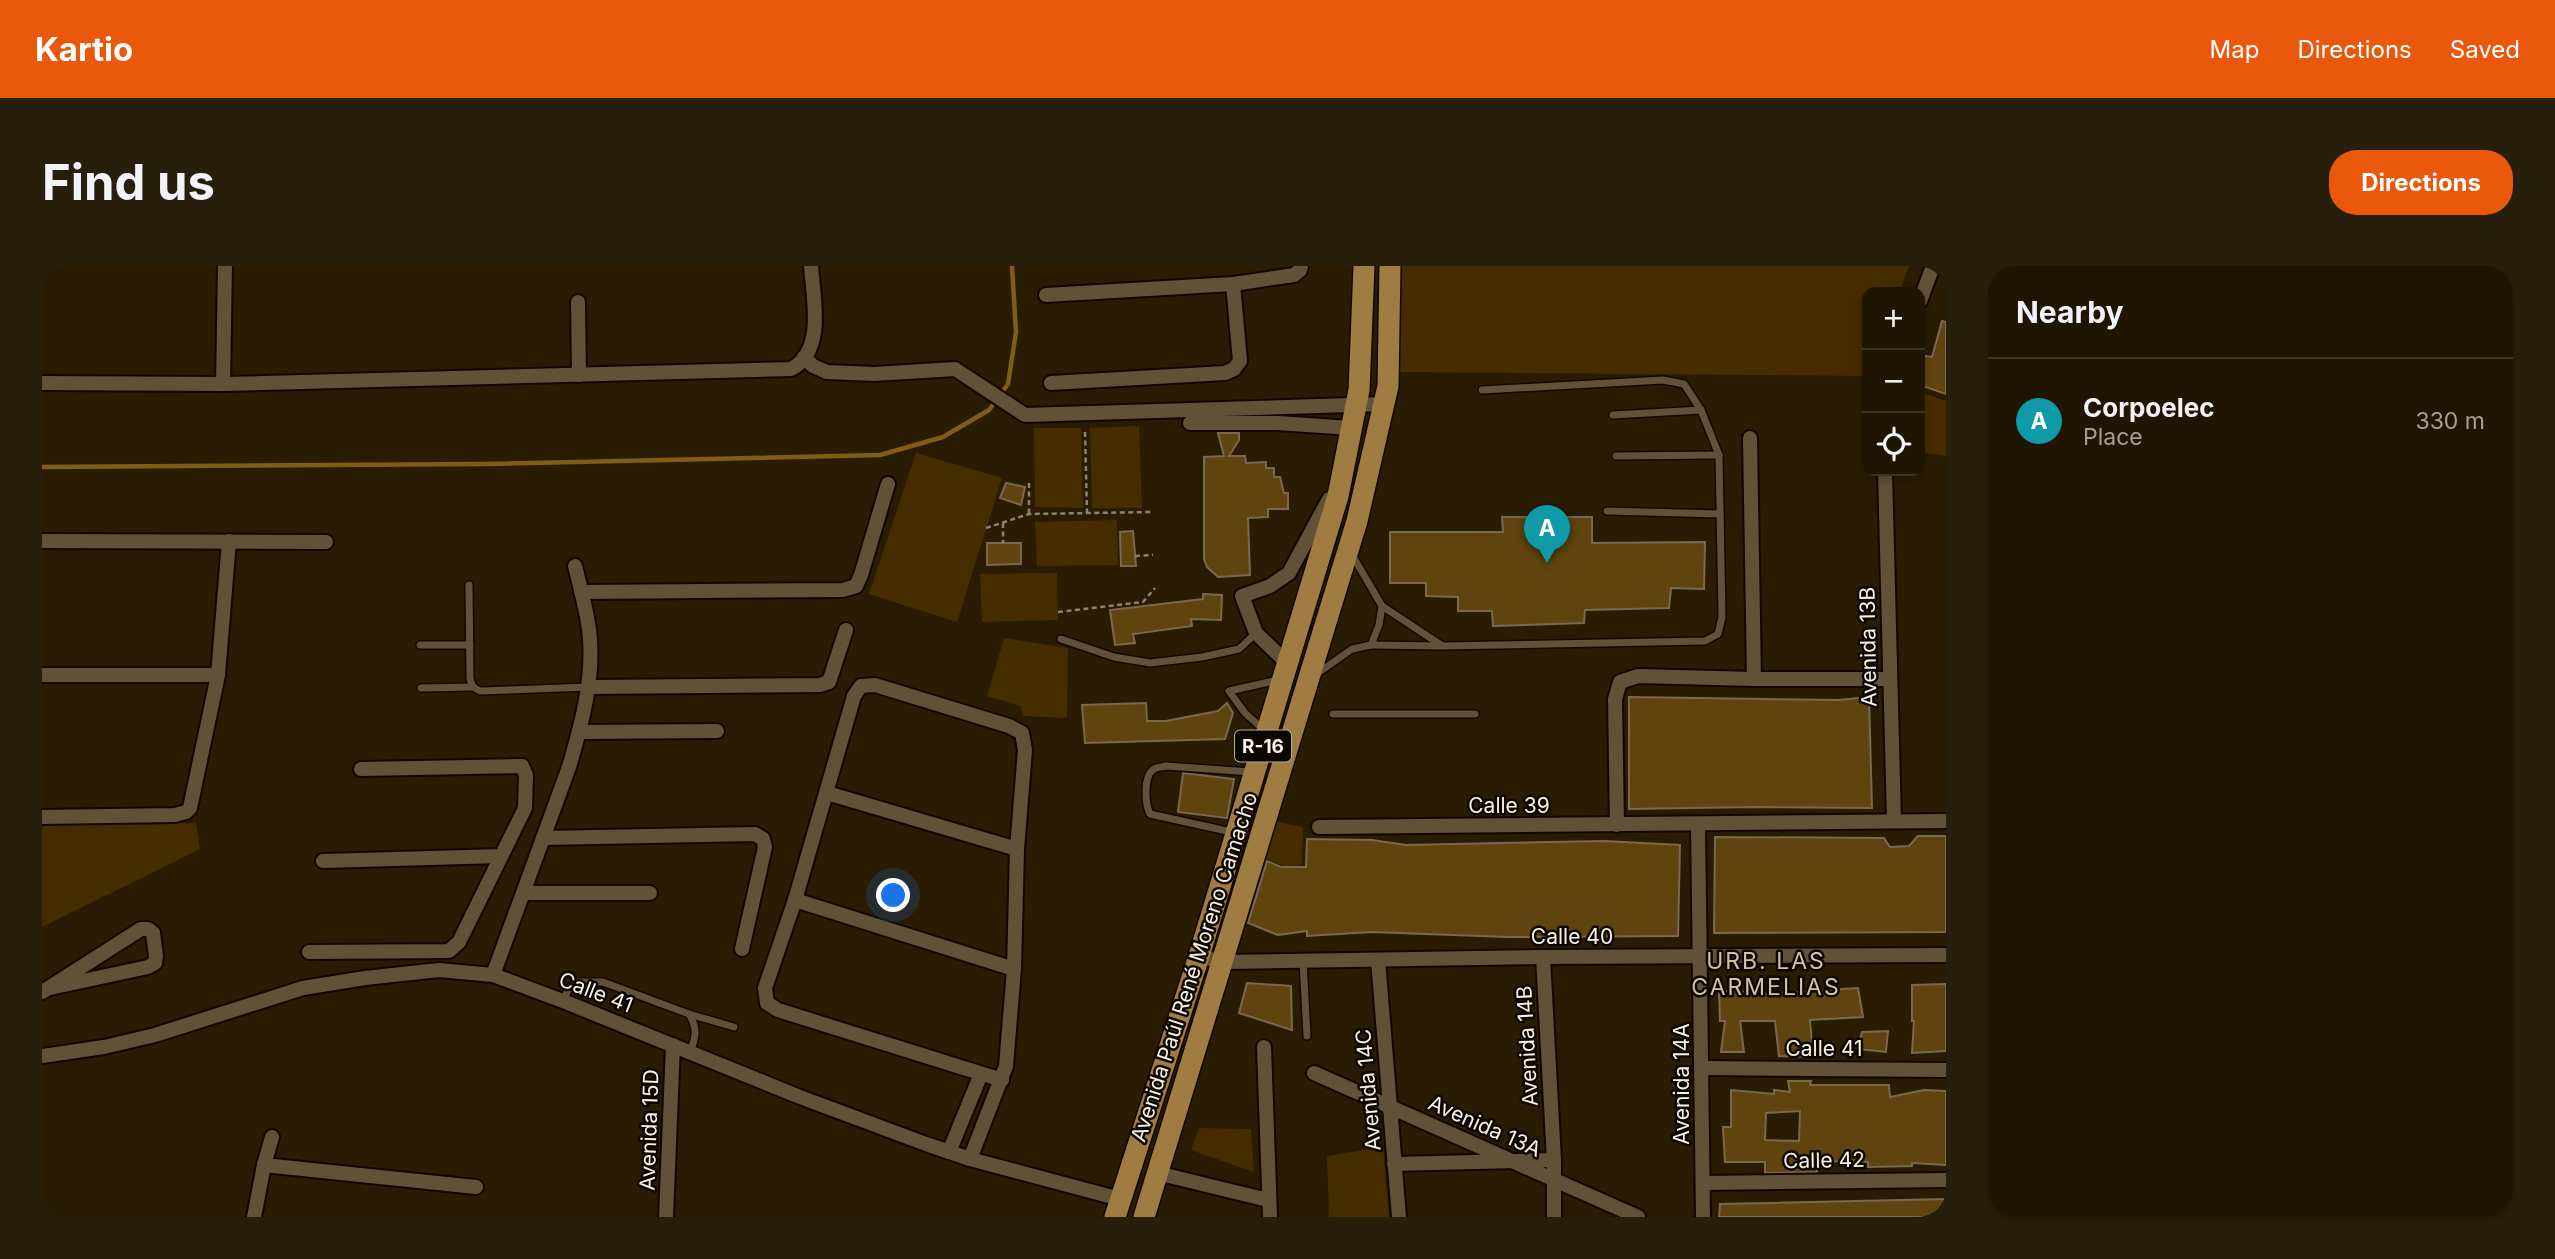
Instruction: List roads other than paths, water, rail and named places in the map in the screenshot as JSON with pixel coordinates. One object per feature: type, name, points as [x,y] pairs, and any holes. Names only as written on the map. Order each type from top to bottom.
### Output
[{"type":"main road","name":"Avenida Paúl René Moreno Camacho","points":[[1144,1217],[1357,521],[1388,386],[1390,266]]},
{"type":"main road","name":"Avenida Paúl René Moreno Camacho","points":[[1117,1208],[1199,956],[1338,496],[1359,390],[1361,270]]},
{"type":"street","points":[[223,384],[225,266]]},
{"type":"street","points":[[42,383],[223,384],[791,369],[804,357],[811,343],[814,327],[810,266]]},
{"type":"street","points":[[1046,295],[1233,284],[1294,275],[1301,266]]},
{"type":"street","points":[[1925,288],[1933,266]]},
{"type":"street","points":[[1051,383],[1225,373],[1234,369],[1240,361],[1233,284]]},
{"type":"street","points":[[578,302],[579,375]]},
{"type":"street","points":[[804,357],[813,366],[827,372],[874,374],[955,369],[1024,415],[1384,404]]},
{"type":"street","points":[[1190,423],[1278,423],[1351,428]]},
{"type":"street","points":[[1749,438],[1754,679]]},
{"type":"street","points":[[1284,671],[1256,633],[1242,596],[1270,586],[1289,573],[1342,472]]},
{"type":"street","name":"Avenida 13B","points":[[1885,476],[1894,821]]},
{"type":"street","points":[[581,592],[843,590],[856,586],[888,484]]},
{"type":"street","points":[[42,541],[326,542]]},
{"type":"street","points":[[42,817],[175,815],[188,810],[193,802],[218,675],[229,541]]},
{"type":"street","points":[[493,975],[579,732],[588,687],[589,631],[575,566]]},
{"type":"street","points":[[588,687],[820,685],[829,682],[846,630]]},
{"type":"street","points":[[42,675],[218,675]]},
{"type":"street","points":[[1617,825],[1615,699],[1620,682],[1638,676],[1889,679]]},
{"type":"street","points":[[970,1159],[1002,1080],[1006,1066],[1014,969],[1017,849],[1025,750],[1022,733],[1009,726],[875,685],[861,686],[854,696],[795,900],[765,988],[767,1003],[778,1010],[1002,1080]]},
{"type":"street","points":[[579,732],[717,731]]},
{"type":"street","points":[[310,952],[449,951],[459,942],[525,808],[526,775],[522,766],[360,769]]},
{"type":"street","points":[[827,793],[1017,849]]},
{"type":"street","points":[[525,808],[551,814]]},
{"type":"street","name":"Calle 39","points":[[1319,827],[1946,821]]},
{"type":"street","name":"Avenida 14A","points":[[1699,824],[1703,1217]]},
{"type":"street","points":[[543,838],[755,834],[764,839],[765,847],[742,949]]},
{"type":"street","points":[[323,861],[501,856]]},
{"type":"street","points":[[523,893],[650,893]]},
{"type":"street","points":[[795,900],[1014,969]]},
{"type":"street","points":[[141,929],[148,929],[153,933],[155,963],[148,967],[46,990],[141,929]]},
{"type":"street","name":"Calle 40","points":[[1199,956],[1222,962],[1946,955]]},
{"type":"street","name":"Avenida 14B","points":[[1543,957],[1554,1160],[1554,1217]]},
{"type":"street","name":"Avenida 14C","points":[[1378,960],[1399,1217]]},
{"type":"street","name":"Calle 41","points":[[42,1056],[104,1047],[155,1035],[303,988],[439,970],[493,975],[800,1097],[949,1152],[1117,1208]]},
{"type":"street","name":"Avenida 15D","points":[[666,1217],[673,1045]]},
{"type":"street","points":[[1264,1048],[1270,1217]]},
{"type":"street","name":"Calle 41","points":[[1701,1068],[1946,1070]]},
{"type":"street","name":"Avenida 13A","points":[[1314,1073],[1638,1217]]},
{"type":"street","points":[[949,1152],[981,1074]]},
{"type":"street","points":[[254,1217],[272,1137]]},
{"type":"street","points":[[1394,1164],[1554,1160]]},
{"type":"street","points":[[264,1164],[475,1188]]},
{"type":"street","points":[[1157,1173],[1268,1200]]},
{"type":"street","name":"Calle 42","points":[[1703,1183],[1946,1180]]},
{"type":"lane","points":[[1308,679],[1352,649],[1371,645],[1705,641],[1717,634],[1722,617],[1720,455],[1701,410],[1684,384],[1663,380],[1482,390]]},
{"type":"lane","points":[[1612,415],[1701,410]]},
{"type":"lane","points":[[1616,456],[1720,455]]},
{"type":"lane","points":[[1607,511],[1720,514]]},
{"type":"lane","points":[[1349,548],[1382,606],[1442,646]]},
{"type":"lane","points":[[469,585],[470,679],[473,687]]},
{"type":"lane","points":[[1371,645],[1379,625],[1382,606]]},
{"type":"lane","points":[[1061,639],[1114,657],[1150,663],[1202,657],[1239,649],[1256,633]]},
{"type":"lane","points":[[420,645],[470,645]]},
{"type":"lane","points":[[1266,732],[1252,721],[1229,691],[1284,671]]},
{"type":"lane","points":[[421,688],[473,687],[480,691],[588,687]]},
{"type":"lane","points":[[1333,714],[1475,714]]},
{"type":"lane","points":[[1236,833],[1150,814],[1146,806],[1148,776],[1154,769],[1166,766],[1255,772]]},
{"type":"lane","points":[[1303,961],[1307,1036]]},
{"type":"lane","points":[[564,1001],[569,988],[578,982],[603,982],[689,1014],[734,1027]]},
{"type":"lane","points":[[689,1014],[696,1024],[696,1035],[690,1052]]},
{"type":"waterway","points":[[42,467],[484,464],[880,455],[943,437],[989,410],[1008,384],[1016,332],[1012,266]]},
{"type":"place","name":"Corpoelec","points":[[1547,563]]},
{"type":"district","name":"URB. LAS CARMELIAS","points":[[1766,974]]}]
